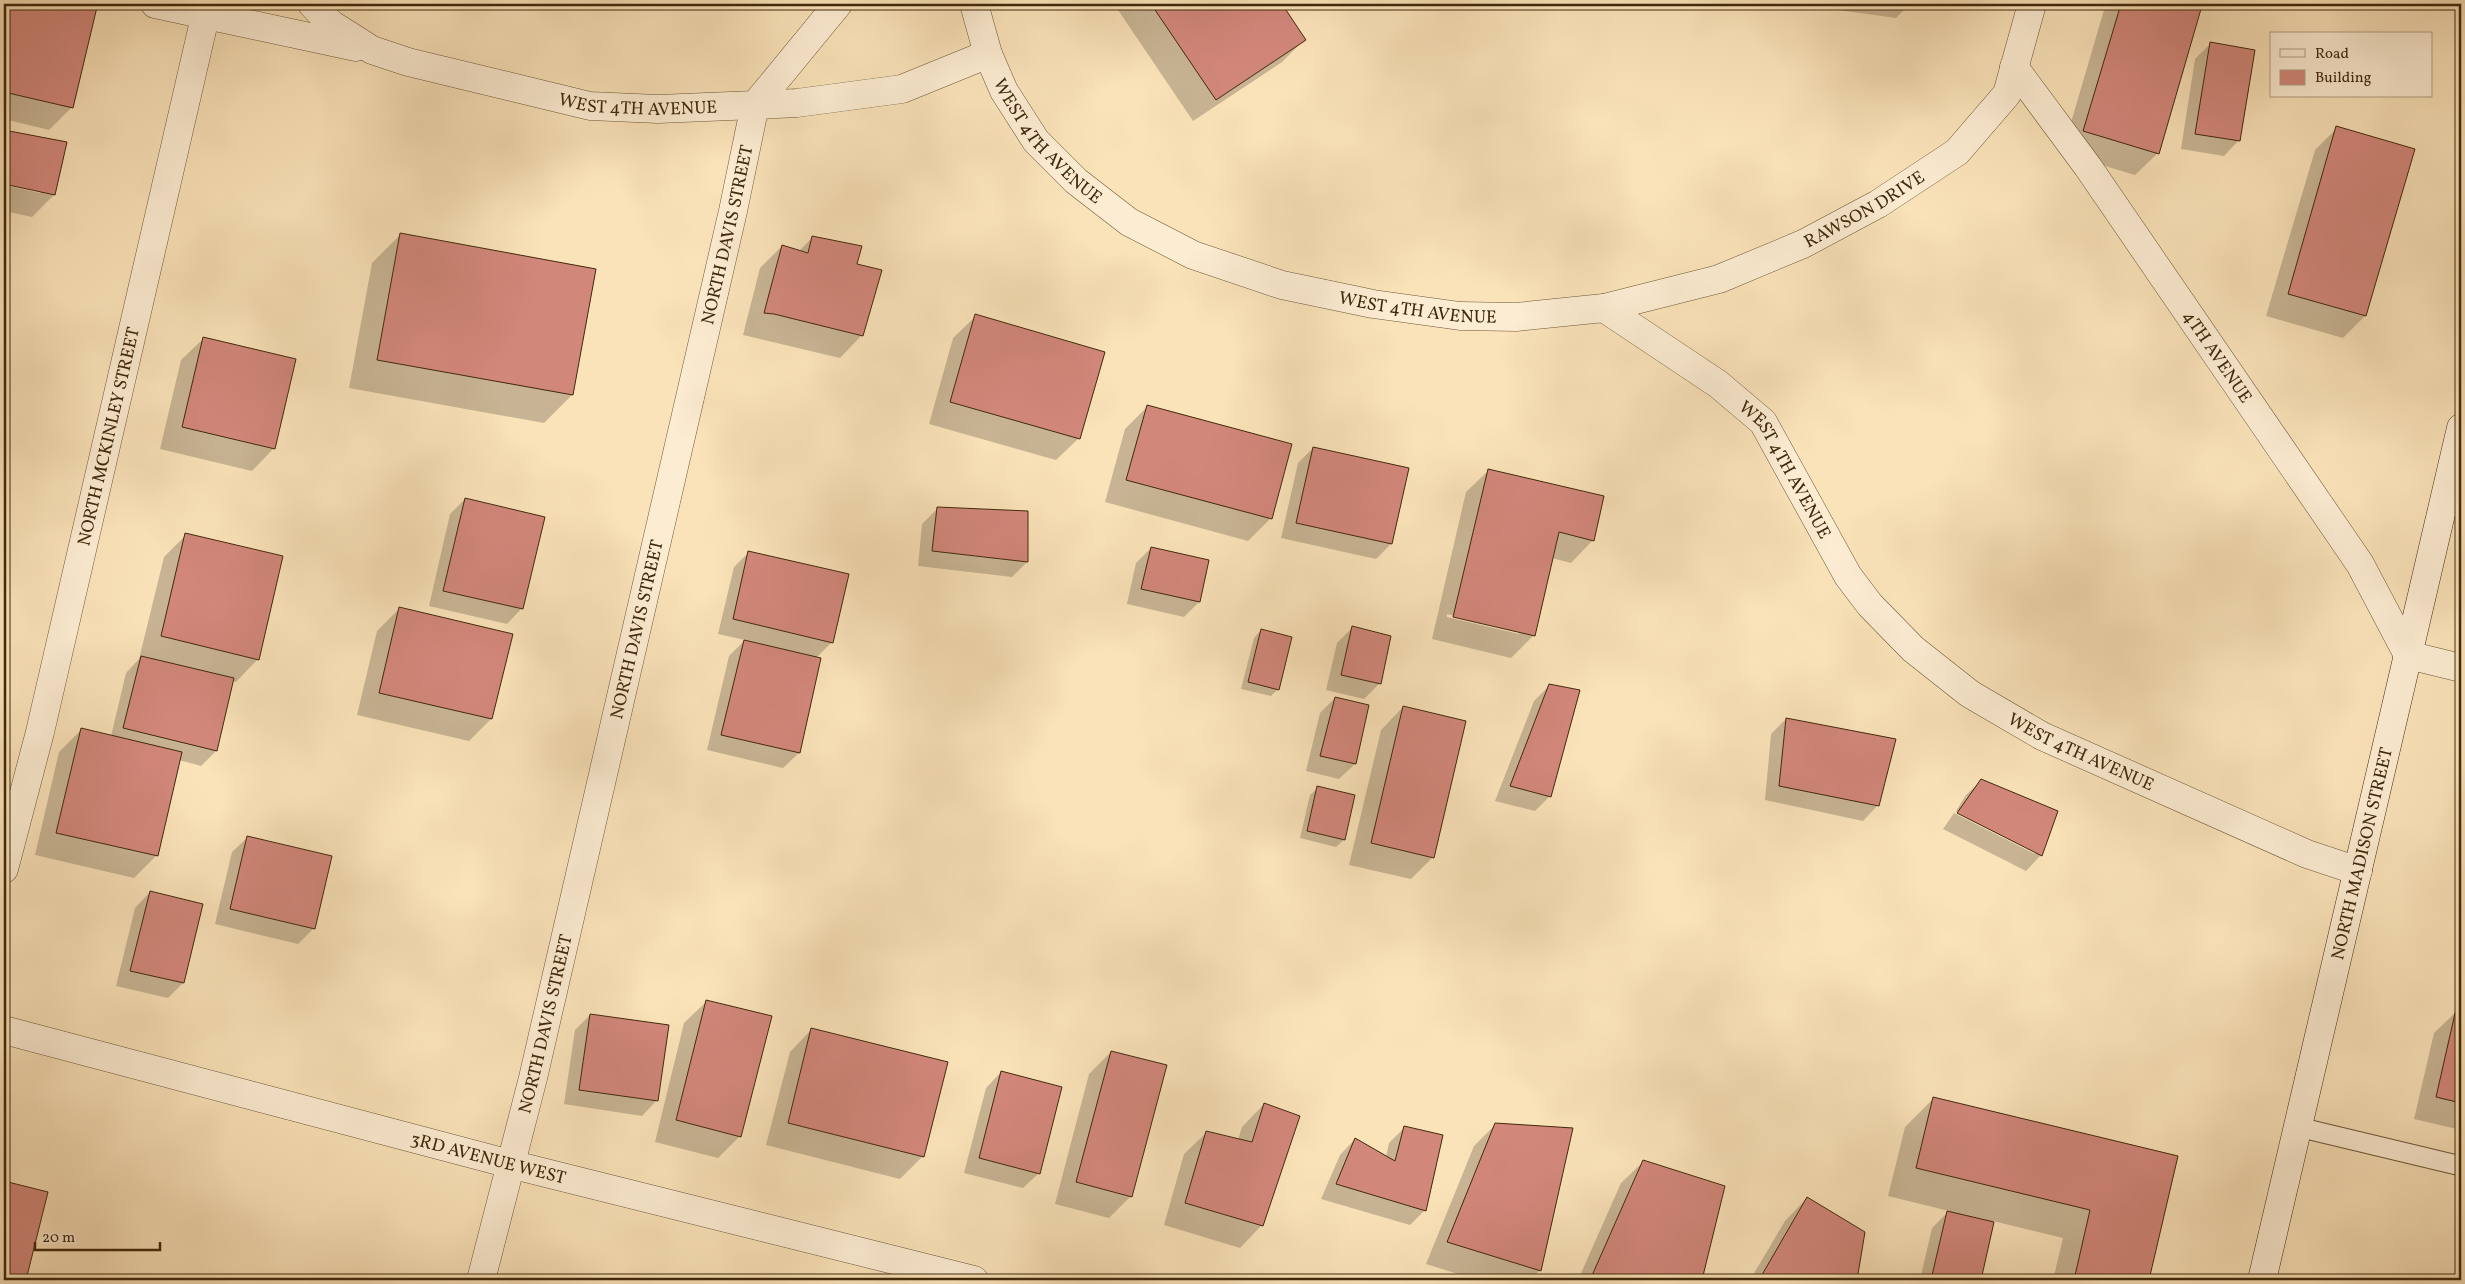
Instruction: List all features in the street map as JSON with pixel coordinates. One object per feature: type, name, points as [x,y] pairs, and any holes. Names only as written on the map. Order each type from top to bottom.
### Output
[{"type":"street","name":"WEST 4TH AVENUE","points":[[155,4],[207,10],[372,50],[408,62],[590,106],[658,109],[755,105],[797,102],[902,89],[988,54],[1004,91],[1036,141],[1076,181],[1129,222],[1193,255],[1282,285],[1373,304],[1460,316],[1516,318],[1604,308],[1718,384],[1763,422],[1848,576],[1870,606],[1913,649],[1970,694],[2042,736],[2307,854],[2358,871]]},
{"type":"street","name":"WEST 4TH AVENUE","points":[[312,4],[332,24],[372,50]]},
{"type":"street","name":"NORTH DAVIS STREET","points":[[481,1280],[533,1078],[733,211],[755,105],[838,4]]},
{"type":"street","points":[[974,4],[988,54]]},
{"type":"street","name":"RAWSON DRIVE","points":[[1604,308],[1719,279],[1804,244],[1878,204],[1958,152],[2007,94],[2032,4]]},
{"type":"street","name":"NORTH MCKINLEY STREET","points":[[4,869],[40,732],[207,10]]},
{"type":"street","name":"4TH AVENUE","points":[[2014,67],[2088,167],[2360,564],[2408,654]]},
{"type":"street","name":"NORTH MADISON STREET","points":[[2262,1280],[2461,428]]},
{"type":"street","points":[[2408,654],[2461,668]]},
{"type":"street","name":"3RD AVENUE WEST","points":[[4,1030],[510,1164],[974,1280]]},
{"type":"lane","points":[[2298,1127],[2461,1166]]},
{"type":"building","points":[[4,4],[84,4],[97,7],[73,108],[4,92]]},
{"type":"building","points":[[1151,4],[1282,4],[1306,40],[1216,100]]},
{"type":"building","points":[[2121,4],[2184,4],[2201,9],[2159,154],[2083,131]]},
{"type":"building","points":[[2210,42],[2255,50],[2240,141],[2195,134]]},
{"type":"building","points":[[2336,126],[2415,149],[2366,316],[2288,294]]},
{"type":"building","points":[[4,130],[67,142],[55,195],[4,184]]},
{"type":"building","points":[[400,233],[596,269],[573,395],[377,360]]},
{"type":"building","points":[[812,236],[862,246],[857,264],[882,270],[863,336],[764,313],[782,245],[808,253]]},
{"type":"building","points":[[975,314],[1105,352],[1080,439],[950,402]]},
{"type":"building","points":[[203,337],[296,359],[275,449],[182,427]]},
{"type":"building","points":[[1147,405],[1292,444],[1272,519],[1126,480]]},
{"type":"building","points":[[1313,447],[1409,468],[1392,544],[1296,523]]},
{"type":"building","points":[[1488,469],[1604,496],[1594,541],[1559,532],[1535,636],[1453,617]]},
{"type":"building","points":[[465,498],[545,517],[523,609],[443,591]]},
{"type":"building","points":[[937,507],[1028,511],[1028,562],[932,551]]},
{"type":"building","points":[[185,533],[283,556],[259,660],[161,636]]},
{"type":"building","points":[[1151,547],[1209,560],[1200,602],[1141,589]]},
{"type":"building","points":[[748,551],[849,574],[833,643],[733,619]]},
{"type":"building","points":[[399,607],[513,634],[492,719],[379,693]]},
{"type":"building","points":[[1352,626],[1391,636],[1381,684],[1341,675]]},
{"type":"building","points":[[1261,629],[1292,637],[1279,690],[1248,682]]},
{"type":"building","points":[[744,640],[821,658],[800,753],[721,735]]},
{"type":"building","points":[[141,656],[234,678],[217,751],[123,728]]},
{"type":"building","points":[[1549,684],[1580,690],[1551,797],[1510,786]]},
{"type":"building","points":[[1335,697],[1369,705],[1356,764],[1320,756]]},
{"type":"building","points":[[1403,706],[1466,721],[1434,858],[1371,843]]},
{"type":"building","points":[[1786,718],[1896,739],[1879,806],[1779,786]]},
{"type":"building","points":[[81,728],[182,752],[158,856],[56,833]]},
{"type":"building","points":[[1981,779],[2058,811],[2042,856],[1957,813]]},
{"type":"building","points":[[1317,786],[1355,795],[1345,840],[1307,831]]},
{"type":"building","points":[[247,836],[332,856],[315,929],[230,909]]},
{"type":"building","points":[[150,891],[203,904],[184,983],[130,971]]},
{"type":"building","points":[[706,1000],[772,1016],[741,1137],[676,1120]]},
{"type":"building","points":[[2456,1009],[2461,1011],[2461,1103],[2436,1097]]},
{"type":"building","points":[[590,1014],[669,1025],[658,1101],[579,1090]]},
{"type":"building","points":[[811,1028],[948,1062],[924,1157],[788,1123]]},
{"type":"building","points":[[1111,1051],[1167,1065],[1132,1197],[1076,1182]]},
{"type":"building","points":[[1001,1071],[1062,1087],[1040,1174],[979,1158]]},
{"type":"building","points":[[1933,1097],[2178,1156],[2149,1280],[2074,1280],[2090,1210],[1916,1168]]},
{"type":"building","points":[[1264,1103],[1300,1116],[1263,1226],[1185,1203],[1206,1131],[1252,1142]]},
{"type":"building","points":[[1495,1123],[1573,1128],[1541,1271],[1447,1242]]},
{"type":"building","points":[[1404,1126],[1443,1135],[1426,1211],[1336,1184],[1355,1138],[1395,1161]]},
{"type":"building","points":[[1643,1160],[1725,1186],[1702,1280],[1590,1280]]},
{"type":"building","points":[[4,1181],[48,1192],[26,1280],[4,1280]]},
{"type":"building","points":[[1807,1197],[1865,1232],[1857,1280],[1759,1280]]},
{"type":"building","points":[[1947,1211],[1994,1222],[1981,1280],[1931,1280]]}]
